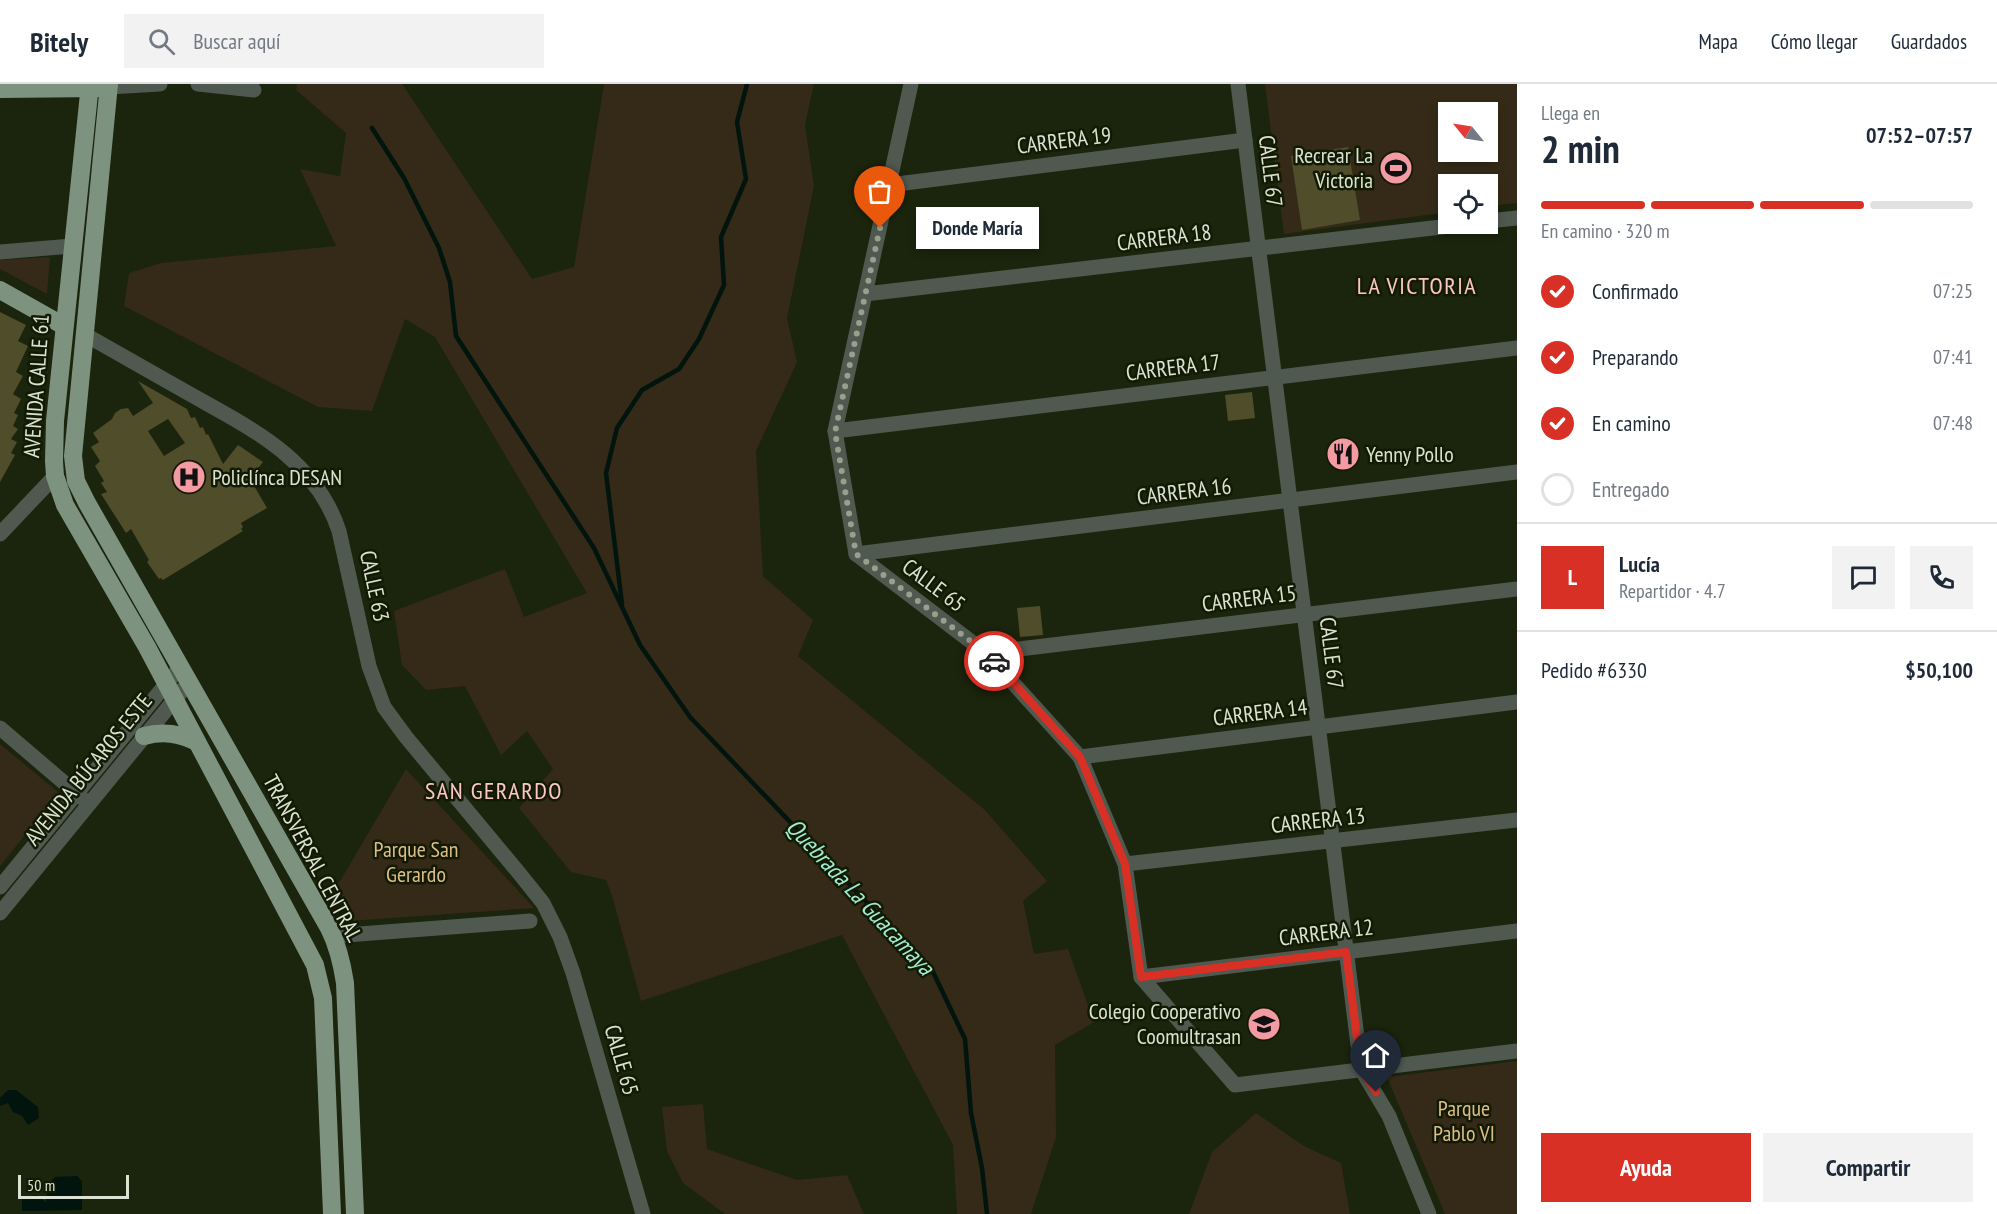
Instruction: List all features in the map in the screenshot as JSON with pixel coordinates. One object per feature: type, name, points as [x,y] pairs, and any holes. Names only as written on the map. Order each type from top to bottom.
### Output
[{"type":"main road","points":[[0,89],[109,85]]},
{"type":"main road","name":"AVENIDA CALLE 61","points":[[109,85],[73,456],[76,481],[184,674]]},
{"type":"main road","name":"AVENIDA CALLE 61","points":[[90,86],[64,326],[55,421],[54,461],[65,505],[170,691]]},
{"type":"main road","points":[[0,290],[64,326]]},
{"type":"main road","name":"TRANSVERSAL CENTRAL","points":[[184,674],[333,936],[345,983],[355,1214]]},
{"type":"main road","name":"TRANSVERSAL CENTRAL","points":[[170,691],[309,950],[320,978],[323,998],[332,1214]]},
{"type":"main road","points":[[144,736],[164,732],[174,733],[197,742]]},
{"type":"street","points":[[109,85],[160,84]]},
{"type":"street","points":[[198,84],[254,90]]},
{"type":"street","points":[[856,554],[835,432],[911,84]]},
{"type":"street","name":"CALLE 67","points":[[1238,84],[1361,1069],[1389,1116],[1429,1214]]},
{"type":"street","name":"CARRERA 19","points":[[889,184],[1245,140]]},
{"type":"street","points":[[1498,220],[1517,218]]},
{"type":"street","name":"CARRERA 18","points":[[865,294],[1438,227]]},
{"type":"street","points":[[0,252],[72,246]]},
{"type":"street","name":"CALLE 63","points":[[84,334],[252,429],[295,462],[317,486],[333,512],[339,531],[369,666],[384,707],[406,737],[543,903],[552,920]]},
{"type":"street","name":"CARRERA 17","points":[[835,432],[1517,348]]},
{"type":"street","name":"CARRERA 16","points":[[856,554],[1517,472]]},
{"type":"street","points":[[0,534],[56,476]]},
{"type":"street","name":"CALLE 65","points":[[856,554],[986,653],[1080,757],[1125,864],[1141,977]]},
{"type":"street","name":"CARRERA 15","points":[[986,653],[1517,589]]},
{"type":"street","name":"AVENIDA BÚCAROS ESTE","points":[[0,887],[76,793],[184,674]]},
{"type":"street","name":"AVENIDA BÚCAROS ESTE","points":[[0,913],[144,736],[170,691]]},
{"type":"street","name":"CARRERA 14","points":[[1080,757],[1517,702]]},
{"type":"street","points":[[0,728],[89,804]]},
{"type":"street","name":"CARRERA 13","points":[[1125,864],[1517,820]]},
{"type":"street","name":"CALLE 65","points":[[552,920],[573,973],[643,1214]]},
{"type":"street","points":[[333,936],[530,921]]},
{"type":"street","name":"CARRERA 12","points":[[1141,977],[1517,931]]},
{"type":"street","points":[[1141,977],[1235,1085],[1517,1051]]},
{"type":"green space","points":[[297,84],[402,84],[532,279],[574,267],[604,84],[814,84],[805,125],[814,186],[787,318],[797,362],[756,451],[763,576],[813,620],[798,656],[985,810],[1047,881],[1023,901],[1034,954],[1068,949],[1094,1022],[1055,1045],[1056,1137],[1031,1214],[957,1214],[953,1145],[842,935],[641,1001],[606,880],[571,872],[519,808],[553,769],[527,731],[501,755],[465,686],[426,690],[402,665],[394,611],[505,569],[524,617],[587,593],[435,337],[405,319],[372,411],[318,407],[124,306],[129,273],[161,263],[336,246],[300,169],[340,176],[346,133],[296,90]]},
{"type":"green space","name":"Recrear La Victoria","points":[[1265,84],[1517,84],[1517,203],[1498,205],[1498,174],[1438,174],[1438,213],[1284,234]]},
{"type":"green space","points":[[50,257],[47,294],[0,269],[0,260]]},
{"type":"green space","points":[[0,744],[59,793],[0,866]]},
{"type":"green space","name":"Parque San Gerardo","points":[[406,769],[534,908],[349,921],[333,893]]},
{"type":"green space","name":"Parque Pablo VI","points":[[1517,1061],[1517,1214],[1445,1214],[1387,1077]]},
{"type":"green space","points":[[703,1104],[707,1149],[797,1180],[847,1175],[864,1214],[725,1214],[683,1183],[667,1151],[662,1107]]},
{"type":"green space","points":[[1256,1113],[1304,1146],[1341,1163],[1350,1214],[1189,1214],[1212,1152]]},
{"type":"shaded area","points":[[8,1090],[16,1090],[38,1107],[39,1118],[28,1125],[22,1116],[13,1112],[8,1103],[0,1106],[0,1098]]},
{"type":"shaded area","points":[[77,1176],[82,1181],[82,1210],[22,1211],[22,1199],[36,1195],[46,1202],[48,1184],[55,1177]]},
{"type":"building","points":[[1348,147],[1360,220],[1302,230],[1291,156]]},
{"type":"building","points":[[0,312],[26,325],[18,341],[28,346],[16,372],[23,376],[13,394],[21,399],[14,413],[18,415],[13,426],[18,429],[11,439],[17,442],[11,453],[15,455],[0,482]]},
{"type":"building","name":"Policlínca DESAN","points":[[138,381],[187,409],[191,418],[195,417],[200,428],[203,427],[206,435],[208,434],[223,464],[238,445],[263,462],[250,479],[267,508],[241,523],[243,531],[163,580],[159,579],[147,562],[149,560],[131,529],[126,533],[101,494],[107,492],[101,483],[104,481],[95,466],[100,461],[91,447],[99,442],[93,433],[112,419],[115,413],[128,408],[133,416],[153,403]],"holes":[[[168,419],[185,443],[164,456],[148,431]]]},
{"type":"building","points":[[1252,392],[1255,418],[1228,421],[1225,395]]},
{"type":"building","points":[[1040,606],[1043,635],[1020,637],[1017,608]]},
{"type":"waterway","points":[[622,604],[606,473],[617,428],[642,390],[679,369],[699,339],[724,285],[721,237],[746,179],[737,122],[747,84]]},
{"type":"waterway","name":"Quebrada La Guacamaya","points":[[372,128],[404,178],[439,248],[450,282],[456,336],[594,548],[640,645],[690,717],[933,972],[965,1039],[971,1113],[982,1168],[987,1214]]},
{"type":"way so far","points":[[880,228],[835,432],[856,554],[994,661]]},
{"type":"place","name":"Recrear La Victoria","points":[[1396,168]]},
{"type":"place","name":"Donde María","points":[[880,228]]},
{"type":"place","name":"Yenny Pollo","points":[[1343,454]]},
{"type":"place","name":"Policlínca DESAN","points":[[189,477]]},
{"type":"place","name":"Colegio Cooperativo Coomultrasan","points":[[1264,1024]]},
{"type":"district","name":"LA VICTORIA","points":[[1417,286]]},
{"type":"district","name":"SAN GERARDO","points":[[494,791]]},
{"type":"route","points":[[994,661],[1080,757],[1125,864],[1141,977],[1346,952],[1361,1069],[1376,1092]]}]
